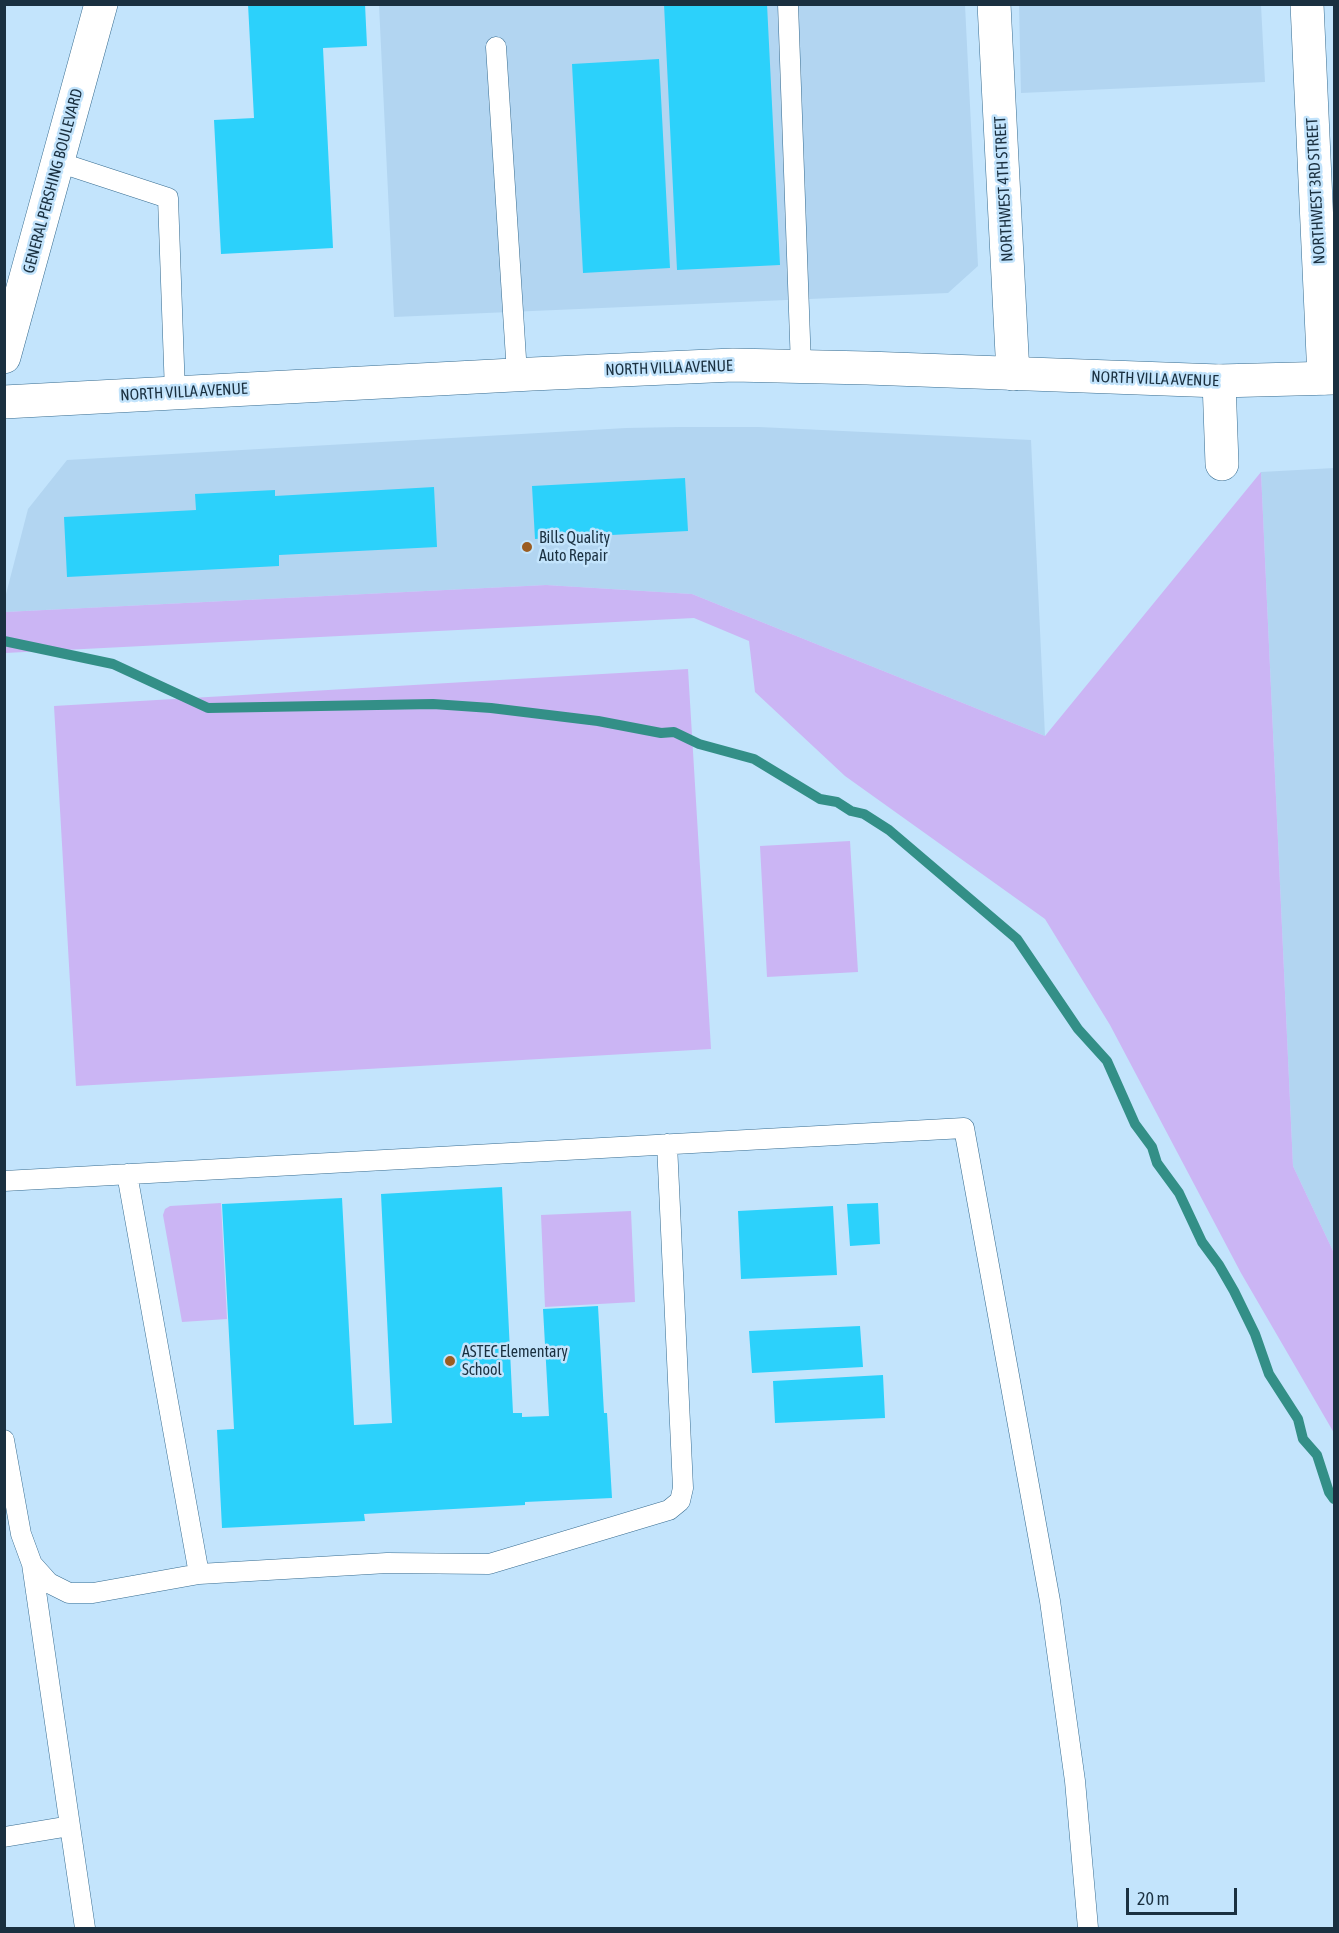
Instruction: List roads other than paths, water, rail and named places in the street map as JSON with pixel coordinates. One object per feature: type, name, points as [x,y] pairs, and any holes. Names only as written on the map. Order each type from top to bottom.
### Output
[{"type":"main road","name":"GENERAL PERSHING BOULEVARD","points":[[4,357],[101,4]]},
{"type":"main road","name":"NORTHWEST 4TH STREET","points":[[994,4],[1013,374]]},
{"type":"main road","name":"NORTHWEST 3RD STREET","points":[[1307,4],[1329,378]]},
{"type":"main road","name":"NORTH VILLA AVENUE","points":[[4,402],[517,374],[733,365],[1219,381],[1329,378]]},
{"type":"main road","points":[[1219,381],[1222,464]]},
{"type":"lane","points":[[788,4],[801,366]]},
{"type":"lane","points":[[496,47],[517,374]]},
{"type":"lane","points":[[58,162],[168,198],[175,393]]},
{"type":"lane","points":[[4,1181],[964,1128],[1050,1601],[1075,1781],[1088,1929]]},
{"type":"lane","points":[[32,1564],[49,1583],[69,1593],[93,1593],[198,1574],[387,1563],[489,1564],[669,1510],[680,1501],[683,1488],[666,1144]]},
{"type":"lane","points":[[127,1174],[198,1574]]},
{"type":"lane","points":[[4,1440],[21,1534],[32,1564],[84,1929]]},
{"type":"lane","points":[[4,1837],[70,1826]]},
{"type":"waterway","points":[[4,641],[113,664],[208,708],[433,704],[491,708],[598,721],[661,733],[674,732],[699,744],[754,759],[820,799],[837,802],[851,811],[864,814],[889,830],[1017,939],[1078,1029],[1107,1061],[1135,1124],[1152,1147],[1157,1163],[1179,1193],[1202,1242],[1234,1291],[1255,1334],[1269,1374],[1298,1419],[1303,1439],[1317,1455],[1329,1492],[1334,1499]]},
{"type":"place","name":"Bills Quality Auto Repair","points":[[527,547]]},
{"type":"place","name":"ASTEC Elementary School","points":[[450,1361]]}]
